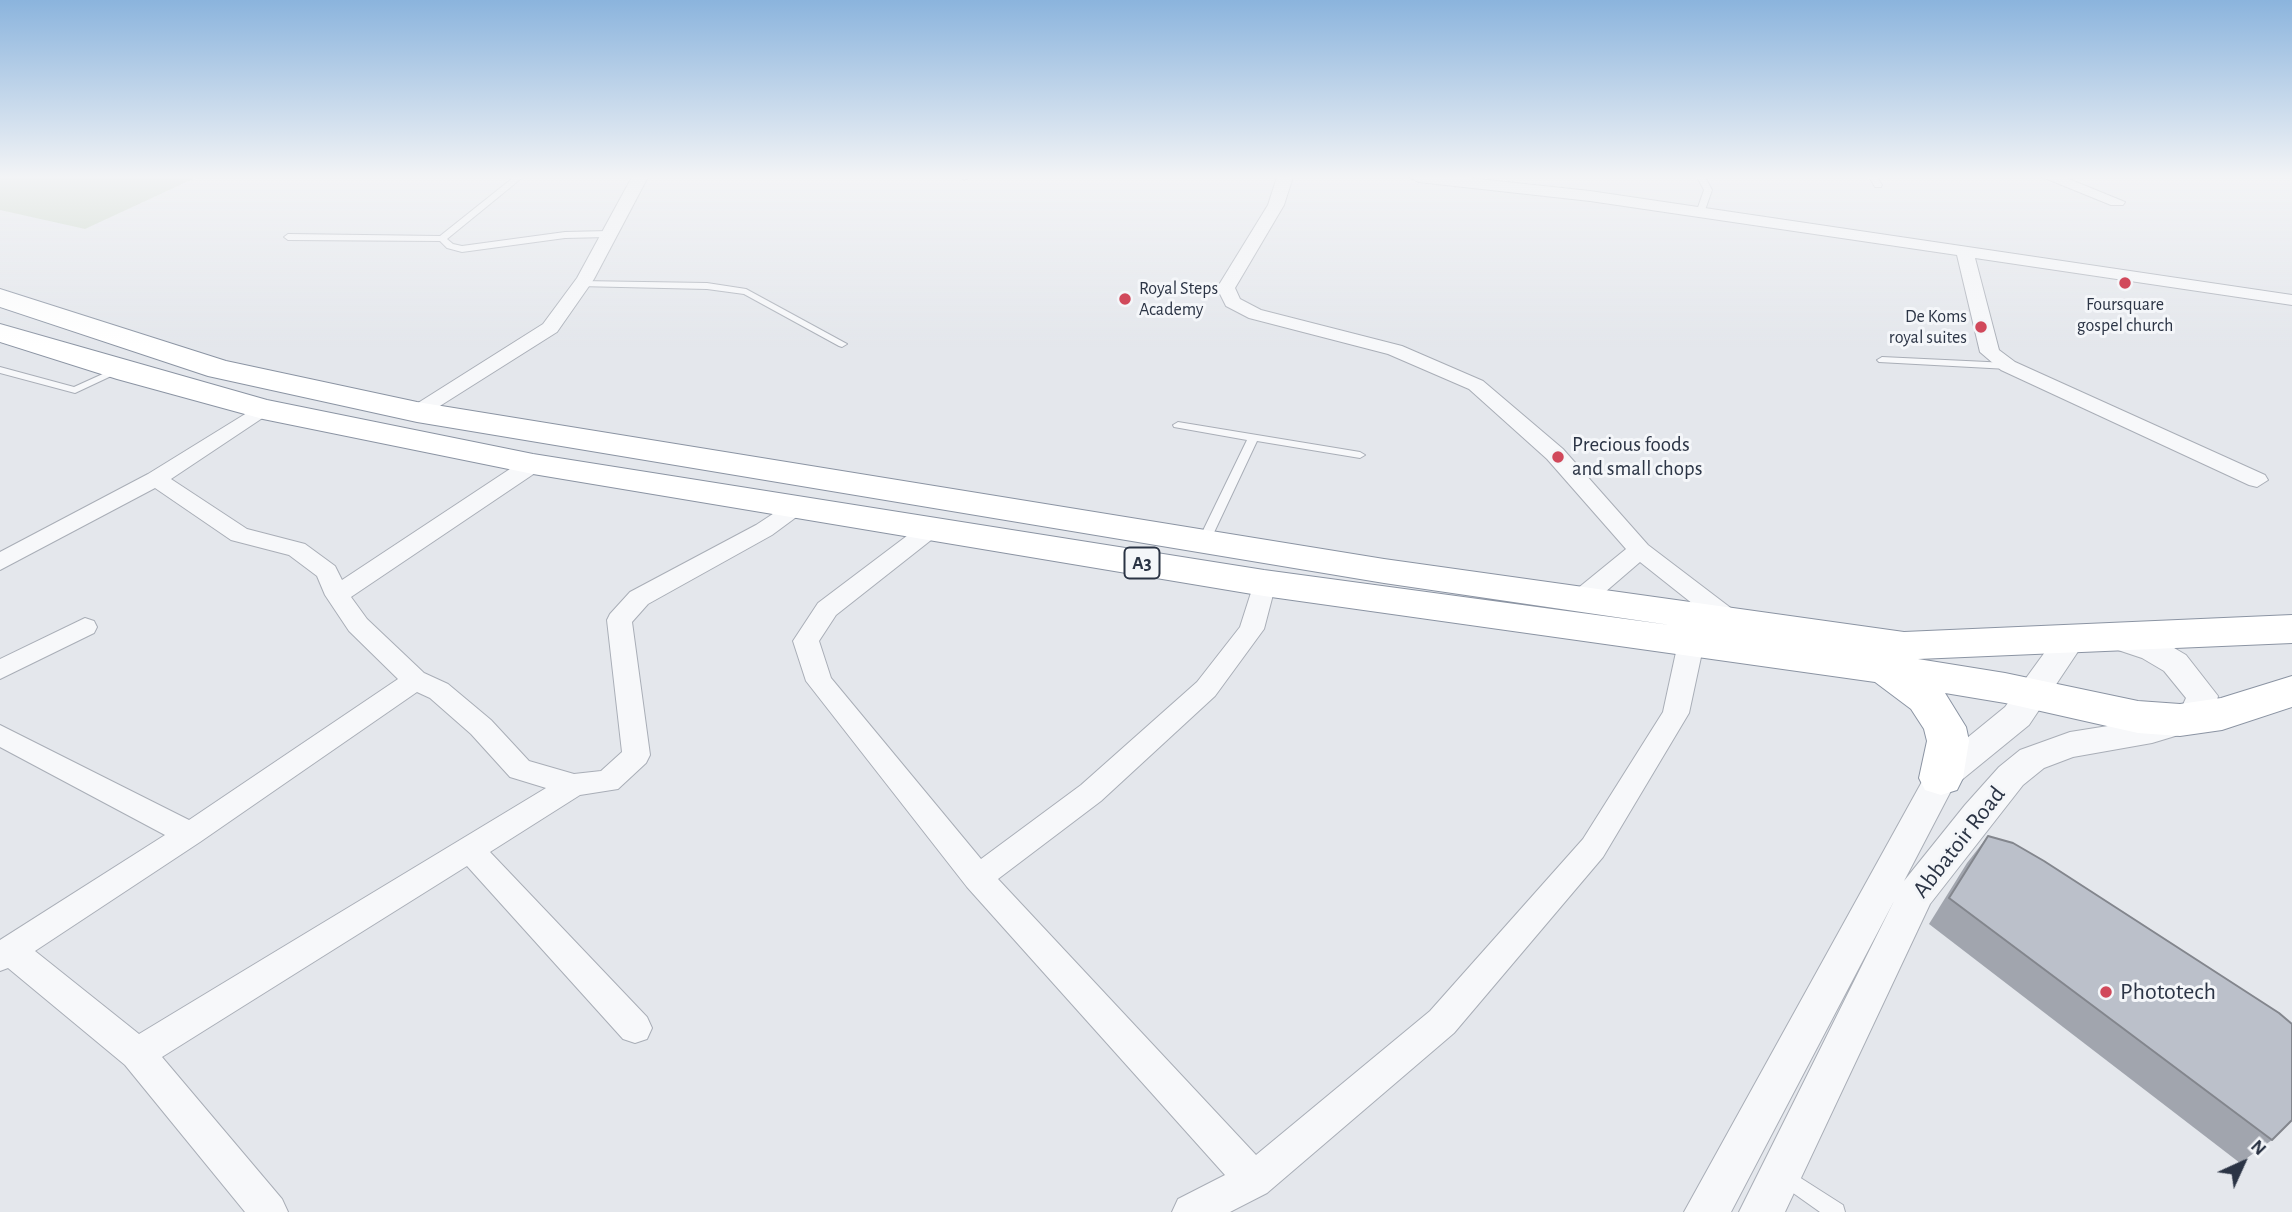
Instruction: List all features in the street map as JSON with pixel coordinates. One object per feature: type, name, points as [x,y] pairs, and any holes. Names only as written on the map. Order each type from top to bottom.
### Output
[{"type":"highway","name":"A3","points":[[0,298],[219,369],[417,412],[1072,536],[1264,583],[1879,667],[2032,694],[2138,717],[2193,718],[2222,714],[2292,691]]},
{"type":"highway","name":"A3","points":[[0,333],[119,370],[263,409],[533,464],[932,528],[1204,541],[1904,646],[2292,629]]},
{"type":"highway","points":[[1879,667],[1910,684],[1935,709],[1948,741],[1941,778]]},
{"type":"street","points":[[417,412],[550,328],[581,284],[608,234]]},
{"type":"street","points":[[1259,234],[1226,288],[1232,302],[1255,314],[1395,350],[1476,385],[1555,454],[1640,551],[1731,621]]},
{"type":"street","points":[[1833,234],[2292,300]]},
{"type":"street","points":[[1965,254],[1990,352],[2008,366],[2257,480]]},
{"type":"street","points":[[0,562],[156,479],[263,409]]},
{"type":"street","points":[[337,595],[533,464]]},
{"type":"street","points":[[156,479],[239,535],[297,549],[327,572],[337,595],[359,625],[415,680],[439,691],[481,727],[520,769],[574,785],[608,781],[636,755],[619,620],[639,598],[764,530],[799,507]]},
{"type":"street","points":[[932,528],[827,610],[806,641],[819,681],[978,878],[1254,1180]]},
{"type":"street","points":[[1581,599],[1640,551]]},
{"type":"street","points":[[978,878],[1091,793],[1206,689],[1252,629],[1264,583]]},
{"type":"street","points":[[0,670],[85,627]]},
{"type":"street","points":[[2089,637],[2143,646],[2175,663],[2202,696],[2199,709],[2193,718]]},
{"type":"street","name":"Abbatoir Road","points":[[1707,1212],[1941,778],[1980,749],[2017,716],[2032,694],[2089,637]]},
{"type":"street","points":[[1191,1212],[1254,1180],[1442,1022],[1593,848],[1676,713],[1691,643]]},
{"type":"street","points":[[269,1212],[137,1054],[5,953],[190,834],[415,680]]},
{"type":"street","name":"Abbatoir Road","points":[[1762,1212],[1916,894],[1974,841],[2011,776],[2032,760],[2070,745],[2152,731],[2193,718]]},
{"type":"street","points":[[0,735],[190,834]]},
{"type":"street","points":[[137,1054],[471,851],[574,785]]},
{"type":"street","points":[[471,851],[635,1028]]},
{"type":"lane","points":[[442,240],[450,234]]},
{"type":"lane","points":[[288,237],[442,240],[462,249],[565,235],[608,234]]},
{"type":"lane","points":[[581,284],[707,286],[746,292],[842,344]]},
{"type":"lane","points":[[1882,360],[2008,366]]},
{"type":"lane","points":[[0,370],[75,390],[119,370]]},
{"type":"lane","points":[[1178,425],[1360,455]]},
{"type":"lane","points":[[1204,541],[1254,437]]},
{"type":"lane","points":[[1782,1174],[1836,1212]]},
{"type":"building","name":"Phototech","points":[[1988,836],[2013,843],[2044,861],[2292,1024],[2292,1120],[2272,1140],[1949,898]]},
{"type":"place","name":"Foursquare gospel church","points":[[2125,283]]},
{"type":"place","name":"Royal Steps Academy","points":[[1125,299]]},
{"type":"place","name":"De Koms royal suites","points":[[1981,327]]},
{"type":"place","name":"Precious foods and small chops","points":[[1558,457]]},
{"type":"place","name":"Phototech","points":[[2106,992]]}]
